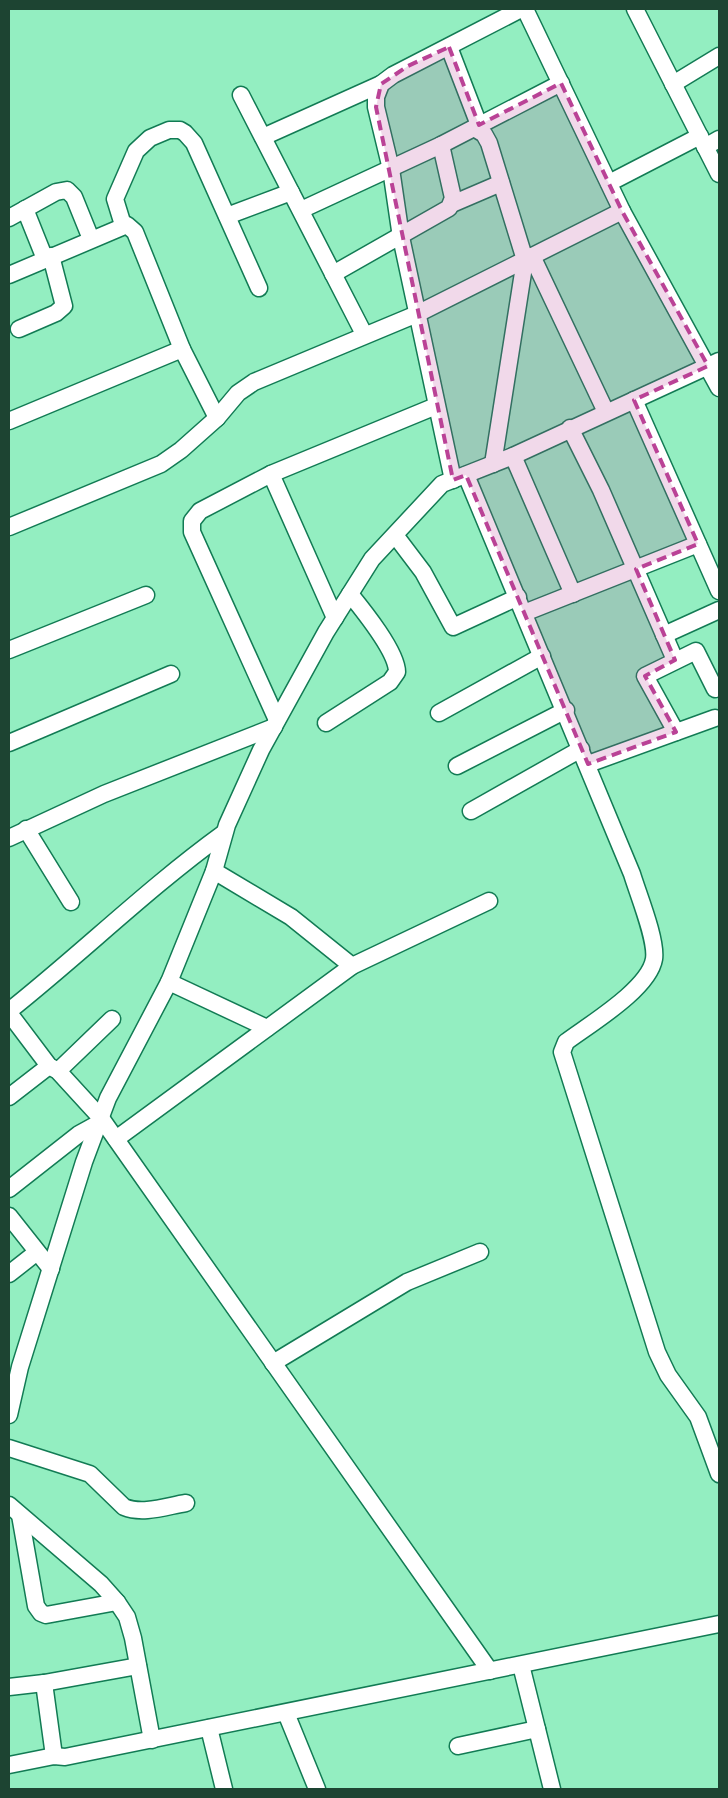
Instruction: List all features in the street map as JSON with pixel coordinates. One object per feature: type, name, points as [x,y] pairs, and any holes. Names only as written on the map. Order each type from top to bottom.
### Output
[{"type":"street","points":[[263,138],[381,84],[408,66],[449,47],[521,9]]},
{"type":"street","points":[[525,9],[622,211],[714,363],[719,388]]},
{"type":"street","points":[[635,9],[673,84],[708,141],[719,174]]},
{"type":"street","points":[[645,30],[650,9]]},
{"type":"street","points":[[449,47],[476,126],[489,143],[528,258],[606,412]]},
{"type":"street","points":[[673,84],[719,56]]},
{"type":"street","points":[[300,210],[441,145],[561,83]]},
{"type":"street","points":[[381,84],[376,96],[376,107],[391,169],[401,237],[436,406],[459,477],[518,597],[588,764],[632,874],[652,939],[654,958],[651,969],[644,979],[629,994],[566,1042],[562,1052],[563,1061],[660,1357],[668,1375],[698,1417],[719,1474]]},
{"type":"street","points":[[241,95],[364,334]]},
{"type":"street","points":[[123,226],[115,199],[136,150],[150,138],[175,129],[185,133],[194,143],[259,288]]},
{"type":"street","points":[[609,183],[708,141]]},
{"type":"street","points":[[441,145],[452,191],[452,204]]},
{"type":"street","points":[[333,274],[445,212],[452,204],[501,183]]},
{"type":"street","points":[[9,218],[56,192],[67,190],[74,197],[91,239]]},
{"type":"street","points":[[227,216],[291,192]]},
{"type":"street","points":[[19,329],[56,313],[64,306],[48,257],[25,209]]},
{"type":"street","points":[[9,527],[162,464],[217,418],[230,400],[254,382],[364,334],[417,314],[622,211]]},
{"type":"street","points":[[9,275],[123,226],[131,227],[135,232],[182,349],[217,418]]},
{"type":"street","points":[[493,464],[528,258]]},
{"type":"street","points":[[9,421],[182,349]]},
{"type":"street","points":[[9,1415],[20,1366],[108,1098],[169,982],[214,871],[224,833],[261,750],[335,618],[372,559],[442,484],[513,456],[714,363]]},
{"type":"street","points":[[634,400],[719,591]]},
{"type":"street","points":[[275,723],[191,526],[192,521],[200,511],[270,474],[436,406]]},
{"type":"street","points":[[570,428],[601,490],[675,660]]},
{"type":"street","points":[[513,456],[572,594]]},
{"type":"street","points":[[270,474],[335,618]]},
{"type":"street","points":[[395,535],[427,577],[453,627],[518,597]]},
{"type":"street","points":[[524,613],[698,544]]},
{"type":"street","points":[[326,723],[390,682],[397,672],[395,661],[375,627],[350,594]]},
{"type":"street","points":[[9,650],[146,595]]},
{"type":"street","points":[[664,635],[719,610]]},
{"type":"street","points":[[676,732],[645,676],[696,651],[715,689]]},
{"type":"street","points":[[439,712],[542,656]]},
{"type":"street","points":[[9,743],[171,674]]},
{"type":"street","points":[[457,766],[566,710]]},
{"type":"street","points":[[588,764],[715,718]]},
{"type":"street","points":[[9,838],[104,794],[275,723]]},
{"type":"street","points":[[471,811],[581,748]]},
{"type":"street","points":[[26,829],[71,902]]},
{"type":"street","points":[[224,833],[176,868],[9,1012],[53,1068],[116,1139],[490,1671]]},
{"type":"street","points":[[214,871],[291,917],[352,966]]},
{"type":"street","points":[[116,1139],[352,966],[489,901]]},
{"type":"street","points":[[169,982],[267,1028]]},
{"type":"street","points":[[9,1097],[53,1068],[112,1019]]},
{"type":"street","points":[[9,1189],[79,1134],[100,1121]]},
{"type":"street","points":[[9,1216],[51,1269]]},
{"type":"street","points":[[9,1274],[37,1252]]},
{"type":"street","points":[[273,1362],[407,1282],[480,1252]]},
{"type":"street","points":[[9,1448],[90,1474],[124,1507],[130,1510],[139,1511],[186,1502]]},
{"type":"street","points":[[14,1510],[36,1606],[41,1613],[46,1615],[117,1602]]},
{"type":"street","points":[[14,1510],[100,1584],[117,1602],[127,1617],[152,1740]]},
{"type":"street","points":[[9,1766],[54,1756],[65,1757],[152,1740],[719,1624]]},
{"type":"street","points":[[521,1665],[552,1789]]},
{"type":"street","points":[[9,1687],[44,1683],[138,1666]]},
{"type":"street","points":[[44,1683],[54,1756]]},
{"type":"street","points":[[286,1713],[317,1789]]},
{"type":"street","points":[[209,1728],[224,1789]]},
{"type":"street","points":[[458,1746],[537,1729]]},
{"type":"highlighted area","points":[[449,47],[479,125],[561,83],[622,211],[708,366],[634,400],[698,544],[636,569],[675,660],[645,676],[676,732],[588,764],[466,475],[453,480],[376,107],[381,84],[408,66]]}]
